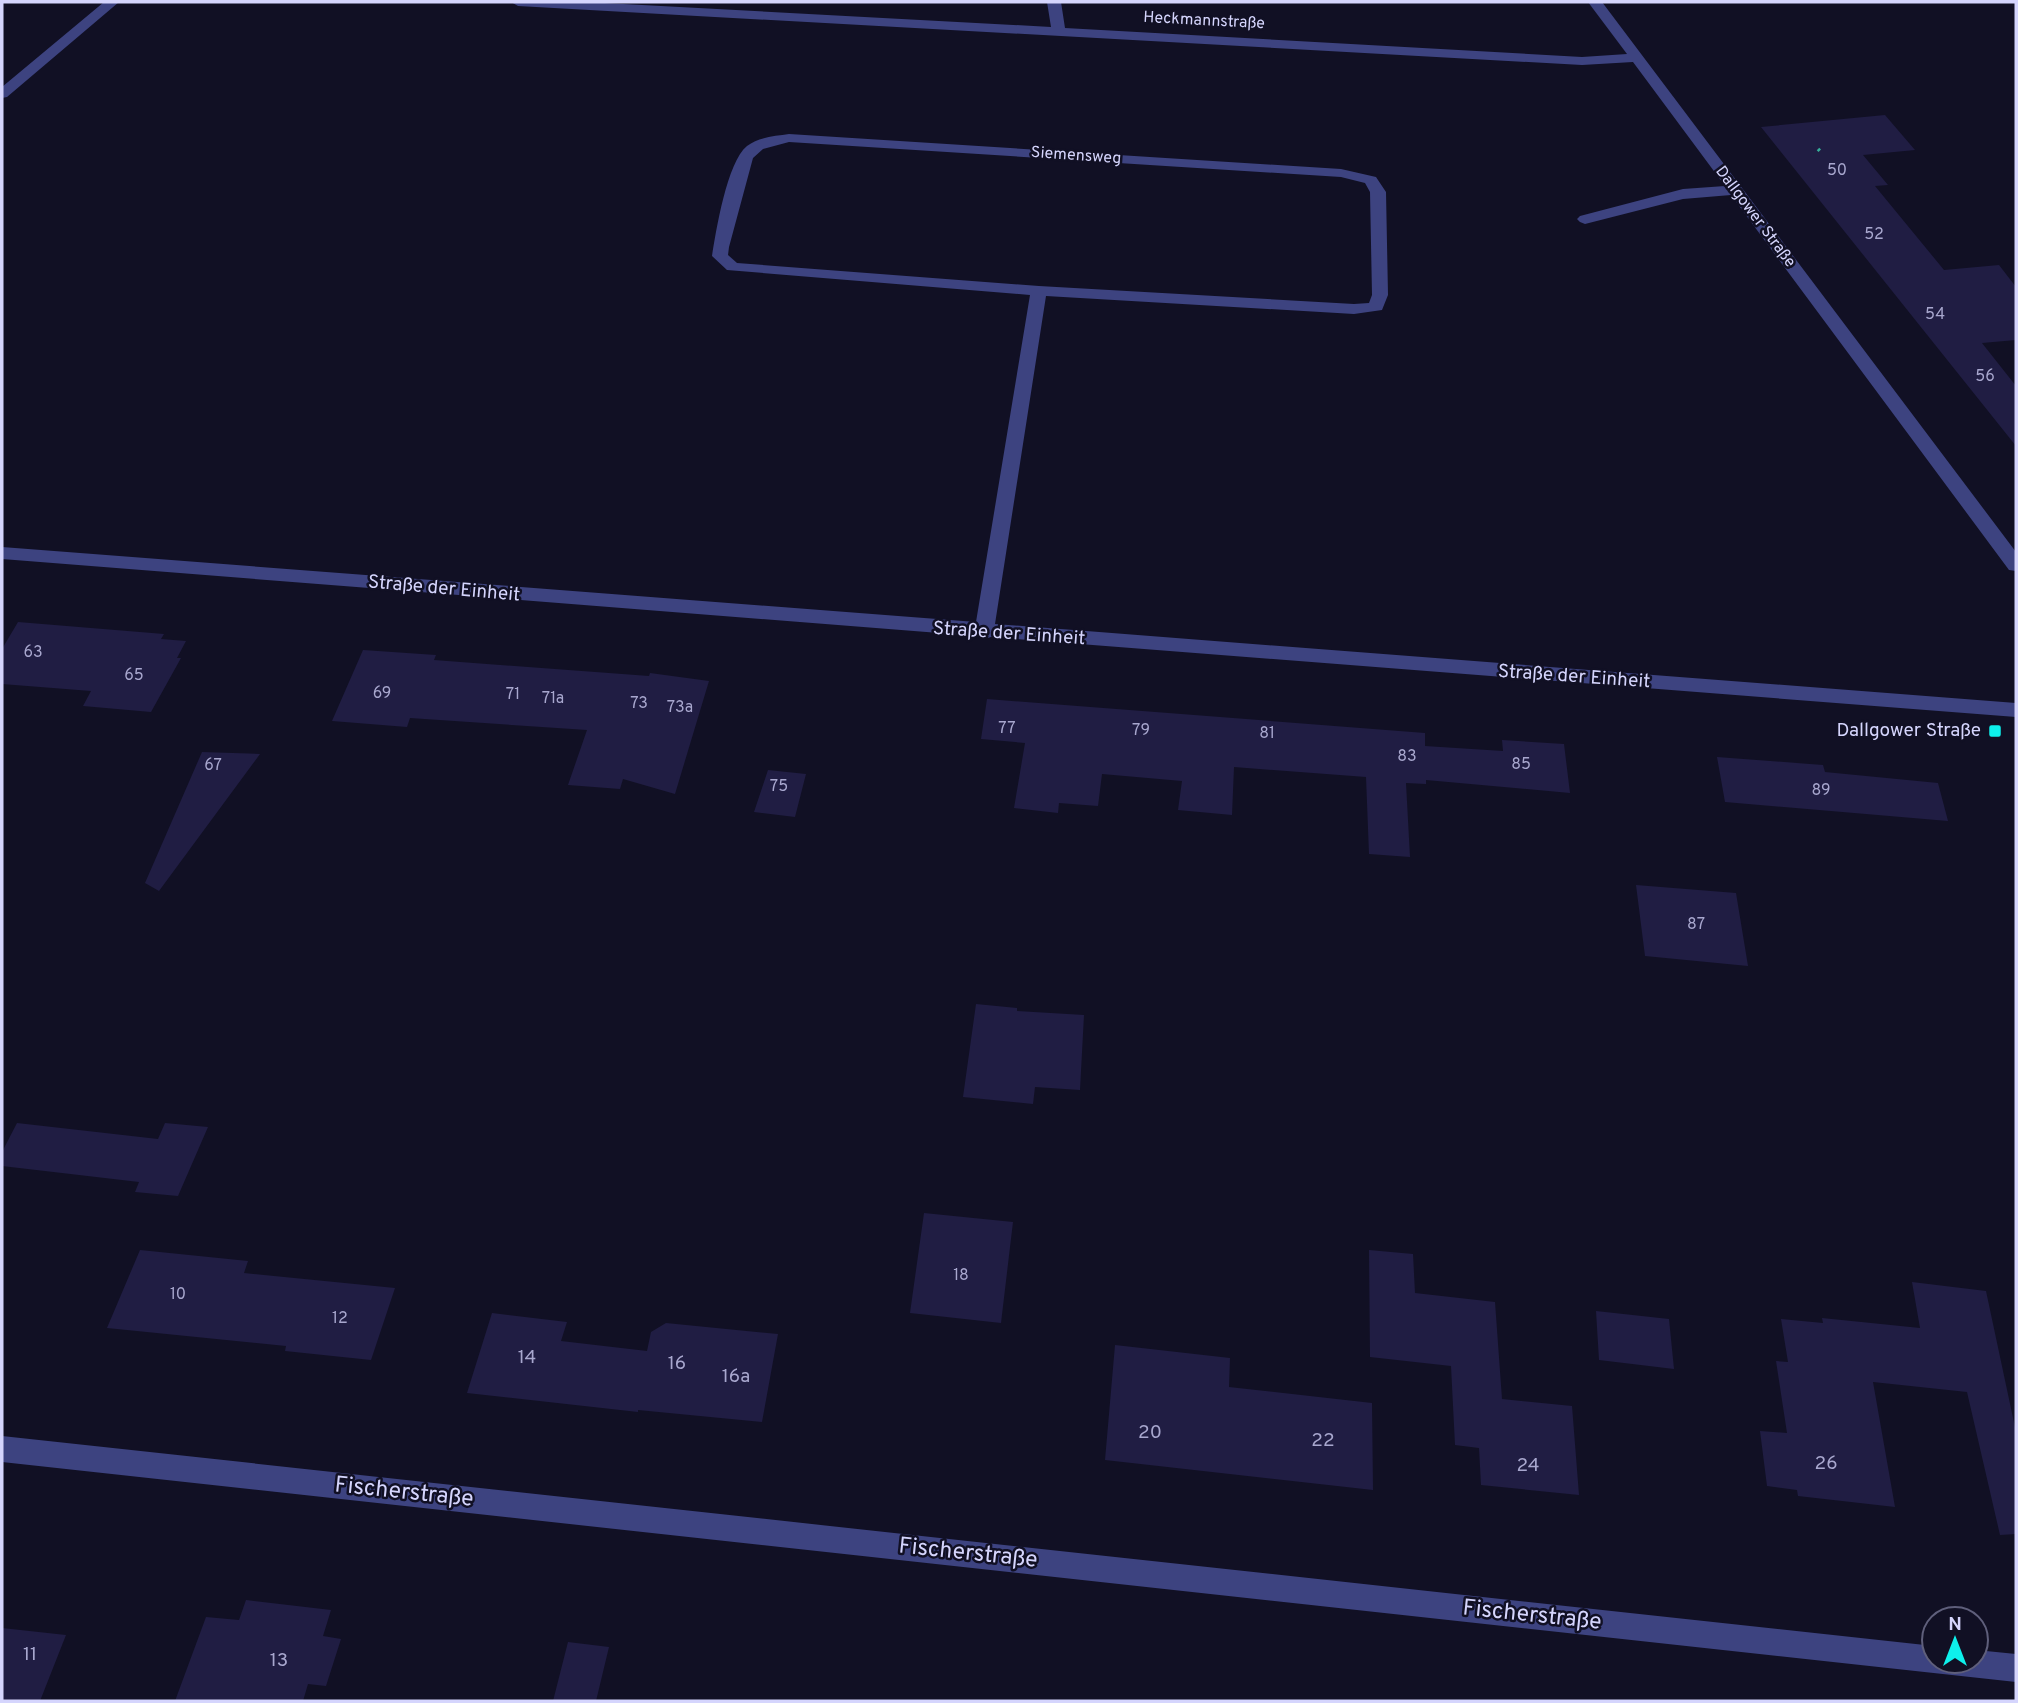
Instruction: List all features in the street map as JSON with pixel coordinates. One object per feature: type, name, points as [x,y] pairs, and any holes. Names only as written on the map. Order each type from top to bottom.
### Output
[{"type":"street","points":[[2,94],[112,2]]},
{"type":"street","name":"Heckmannstraße","points":[[518,2],[1582,61],[1635,58]]},
{"type":"street","points":[[1054,2],[1058,30]]},
{"type":"street","name":"Dallgower Straße","points":[[1595,2],[2016,565]]},
{"type":"street","name":"Siemensweg","points":[[803,139],[1341,173],[1371,180],[1378,192],[1380,295],[1376,307],[1354,309],[1039,291],[733,267],[720,256],[721,240],[747,154],[763,142],[803,139]]},
{"type":"street","points":[[1585,219],[1652,200],[1699,192],[1735,190]]},
{"type":"street","points":[[984,632],[1039,291]]},
{"type":"street","name":"Straße der Einheit","points":[[2,553],[984,632],[2016,710]]},
{"type":"street","name":"Fischerstraße","points":[[2,1449],[1920,1658]]},
{"type":"street","points":[[1990,1665],[2016,1668]]},
{"type":"building","points":[[1885,115],[1915,150],[1863,155],[1888,185],[1875,186],[1944,270],[1999,265],[2016,287],[2016,340],[1982,343],[2016,386],[2016,446],[1761,127]]},
{"type":"building","points":[[18,622],[164,634],[161,639],[186,641],[177,658],[181,658],[151,712],[83,706],[91,691],[2,684],[2,649]]},
{"type":"building","points":[[363,650],[436,655],[434,660],[649,676],[650,673],[709,681],[675,794],[623,779],[620,789],[568,785],[587,730],[410,718],[407,727],[332,721]]},
{"type":"building","points":[[987,699],[1425,733],[1425,746],[1503,751],[1502,740],[1564,744],[1570,793],[1426,780],[1426,784],[1406,783],[1410,857],[1369,854],[1366,777],[1234,767],[1232,815],[1178,810],[1182,781],[1102,774],[1098,806],[1059,803],[1058,813],[1014,808],[1025,743],[981,739]]},
{"type":"building","points":[[202,752],[260,754],[159,891],[145,883]]},
{"type":"building","points":[[1717,757],[1823,765],[1825,772],[1938,783],[1948,821],[1725,802]]},
{"type":"building","points":[[768,770],[806,774],[795,817],[754,812]]},
{"type":"building","points":[[1636,885],[1736,893],[1748,966],[1645,956]]},
{"type":"building","points":[[976,1004],[1017,1008],[1017,1011],[1084,1015],[1080,1090],[1035,1087],[1033,1104],[963,1097]]},
{"type":"building","points":[[17,1123],[158,1139],[165,1123],[208,1127],[178,1196],[135,1192],[139,1182],[2,1166],[2,1152]]},
{"type":"building","points":[[924,1213],[1013,1222],[1001,1323],[910,1313]]},
{"type":"building","points":[[140,1250],[248,1261],[244,1273],[395,1288],[371,1360],[285,1351],[286,1346],[107,1328]]},
{"type":"building","points":[[1369,1250],[1413,1254],[1415,1293],[1495,1302],[1502,1399],[1572,1406],[1579,1495],[1481,1485],[1479,1448],[1455,1445],[1451,1366],[1370,1357]]},
{"type":"building","points":[[1912,1282],[1986,1291],[2016,1432],[2016,1534],[2000,1535],[1967,1392],[1873,1382],[1895,1507],[1798,1496],[1797,1490],[1767,1486],[1760,1431],[1787,1433],[1776,1361],[1788,1362],[1781,1319],[1823,1323],[1822,1318],[1920,1328]]},
{"type":"building","points":[[1596,1311],[1669,1319],[1674,1369],[1599,1360]]},
{"type":"building","points":[[492,1313],[567,1322],[561,1341],[647,1351],[651,1332],[666,1323],[778,1334],[762,1422],[638,1412],[467,1393]]},
{"type":"building","points":[[1115,1345],[1230,1358],[1229,1387],[1372,1403],[1373,1490],[1105,1460]]},
{"type":"building","points":[[246,1600],[331,1610],[323,1636],[341,1639],[326,1686],[308,1684],[303,1701],[175,1701],[206,1617],[239,1620]]},
{"type":"building","points":[[2,1628],[66,1635],[40,1701],[2,1701]]},
{"type":"building","points":[[568,1642],[609,1647],[596,1701],[553,1701]]},
{"type":"place","name":"Dallgower Straße","points":[[1995,731]]}]
